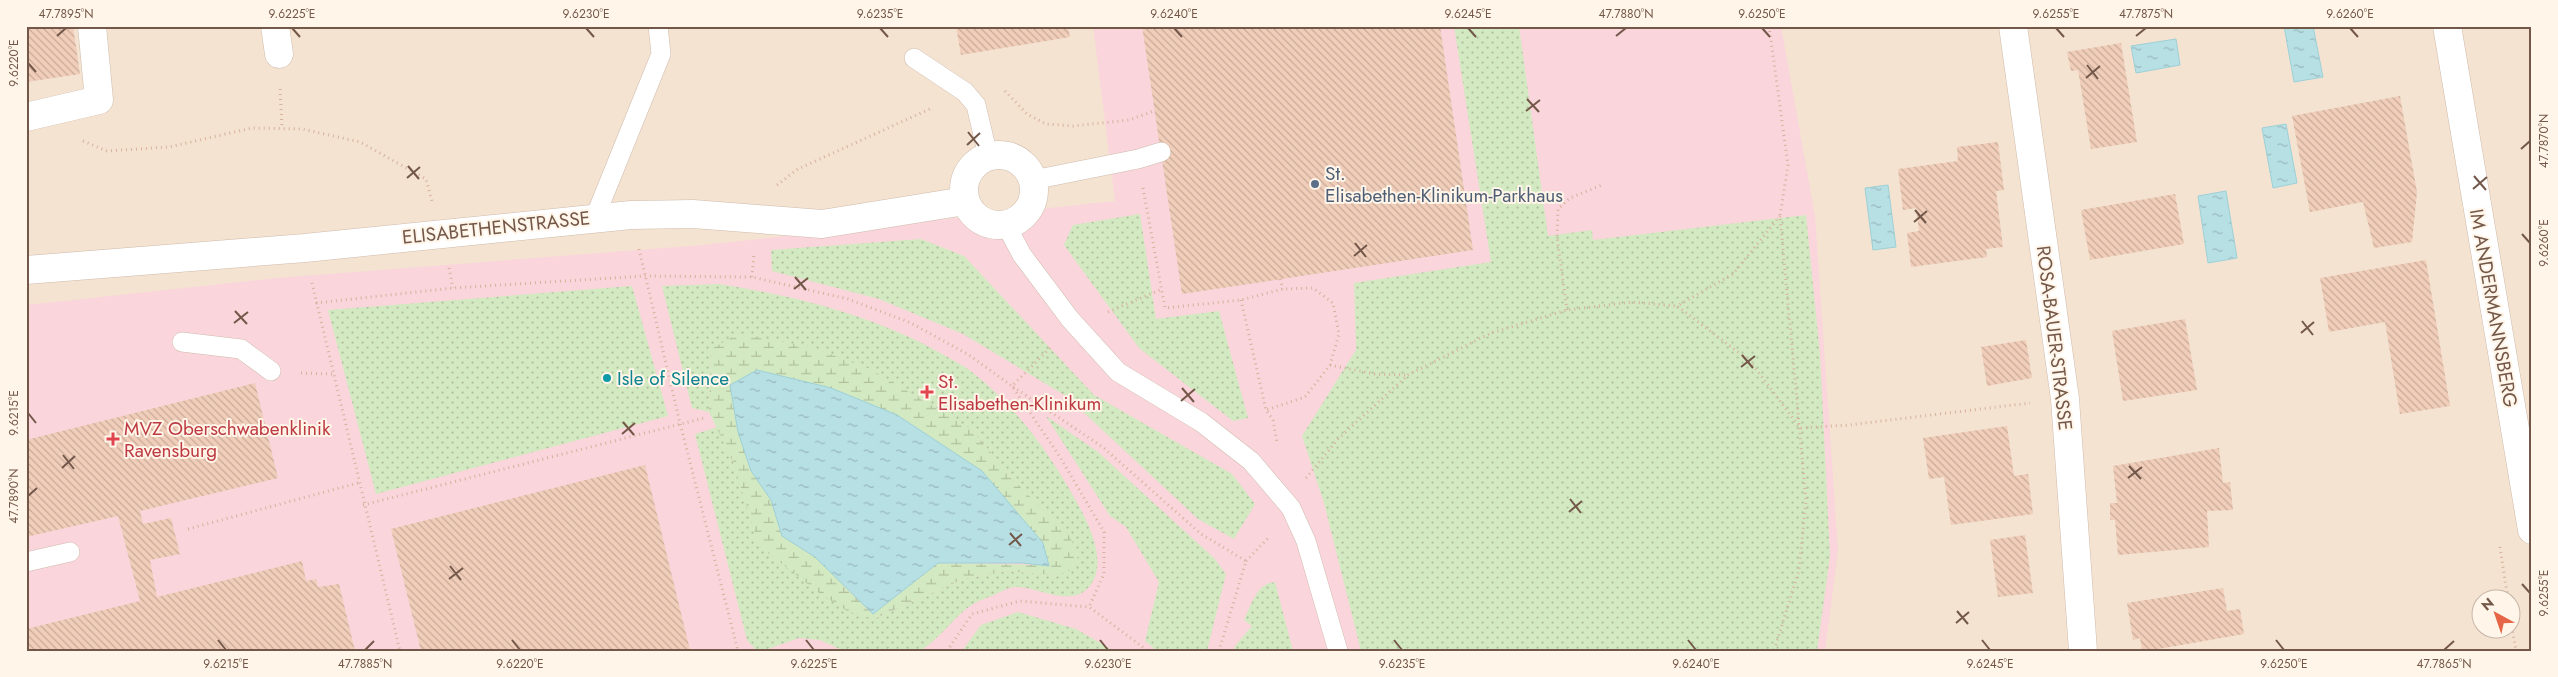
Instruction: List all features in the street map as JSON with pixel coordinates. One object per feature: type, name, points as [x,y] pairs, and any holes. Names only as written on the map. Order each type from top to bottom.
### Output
[{"type":"street","points":[[32,116],[99,100],[92,26]]},
{"type":"street","points":[[275,26],[279,54]]},
{"type":"street","name":"ROSA-BAUER-STRASSE","points":[[2013,26],[2065,399],[2084,651]]},
{"type":"street","name":"IM ANDERMANNSBERG","points":[[2447,26],[2532,530]]},
{"type":"street","points":[[999,154],[1010,156],[1028,170],[1033,180],[1034,192],[1032,203],[1021,216],[1006,225],[996,226],[981,220],[970,210],[965,201],[963,190],[970,169],[988,156],[999,154]]},
{"type":"street","name":"ELISABETHENSTRASSE","points":[[26,270],[305,248],[595,217],[693,214],[822,224],[965,201]]},
{"type":"lane","points":[[595,217],[661,54],[658,26]]},
{"type":"lane","points":[[914,58],[965,92],[976,106],[988,156]]},
{"type":"lane","points":[[1033,180],[1138,160],[1161,152]]},
{"type":"lane","points":[[1006,225],[1022,255],[1064,311],[1118,372],[1202,422],[1251,461],[1291,508],[1306,541],[1338,651]]},
{"type":"lane","points":[[182,342],[241,349],[271,371]]},
{"type":"lane","points":[[26,562],[70,552]]},
{"type":"path","points":[[1769,26],[1788,165],[1780,216],[1806,500],[1799,570],[1774,651]]},
{"type":"path","points":[[279,54],[282,128]]},
{"type":"path","points":[[757,220],[775,186],[798,169],[965,92],[987,85],[1004,90],[1027,114],[1046,124],[1073,126],[1130,120],[1154,111]]},
{"type":"path","points":[[32,116],[69,136],[108,151],[169,147],[252,128],[302,129],[360,142],[426,179],[440,233]]},
{"type":"path","points":[[1138,160],[1165,308],[1241,300],[1283,289],[1314,288],[1333,303],[1339,334],[1330,365],[1305,397],[1266,410]]},
{"type":"path","points":[[1567,310],[1557,236],[1558,209],[1570,198],[1602,185]]},
{"type":"path","points":[[630,215],[680,424],[738,651]]},
{"type":"path","points":[[1677,306],[1733,274],[1780,216]]},
{"type":"path","points":[[305,248],[363,504],[400,651]]},
{"type":"path","points":[[316,302],[453,288],[645,276],[752,277],[848,299],[911,323],[970,355],[1012,386],[1104,448],[1201,534],[1246,561],[1219,651]]},
{"type":"path","points":[[1280,279],[1283,289]]},
{"type":"path","points":[[1108,312],[1162,289]]},
{"type":"path","points":[[1241,300],[1266,410],[1273,420],[1278,446]]},
{"type":"path","points":[[1291,508],[1308,476],[1338,439],[1408,375],[1491,333],[1567,310],[1632,302],[1677,306],[1750,361],[1800,428]]},
{"type":"path","points":[[1012,386],[1050,348]]},
{"type":"path","points":[[1330,365],[1375,374],[1408,375]]},
{"type":"path","points":[[1012,386],[1060,457],[1104,532],[1104,574],[1089,607]]},
{"type":"path","points":[[1800,428],[1849,425],[2065,399]]},
{"type":"path","points":[[363,504],[704,418]]},
{"type":"path","points":[[188,529],[358,482]]},
{"type":"path","points":[[947,651],[972,614],[1020,601],[1089,607],[1148,651]]},
{"type":"shaded area","points":[[26,26],[2532,26],[2532,651],[26,651]]},
{"type":"shaded area","name":"St. Elisabethen-Klinikum","points":[[1093,26],[1781,26],[1815,216],[1838,551],[1825,651],[26,651],[26,305],[277,278],[702,245],[1115,201]]},
{"type":"green space","points":[[1454,26],[1519,26],[1548,236],[1592,230],[1593,240],[1806,215],[1820,354],[1830,556],[1817,651],[1361,651],[1324,503],[1302,436],[1356,350],[1354,283],[1491,262]]},
{"type":"green space","points":[[1140,214],[1156,319],[1219,311],[1248,418],[1233,421],[1139,348],[1064,245],[1073,225]]},
{"type":"green space","points":[[921,239],[964,256],[1094,395],[1232,474],[1255,504],[1234,539],[1198,519],[1066,396],[963,334],[879,299],[772,271],[771,250]]},
{"type":"green space","points":[[719,284],[806,301],[891,329],[918,341],[966,368],[990,387],[1020,418],[1046,452],[1080,508],[1096,548],[1097,570],[1088,588],[1080,594],[1071,596],[1062,596],[1023,587],[1007,589],[973,604],[920,651],[844,651],[820,640],[799,638],[768,649],[755,649],[747,640],[695,434],[718,427],[733,462],[874,619],[963,579],[1008,571],[1058,575],[1016,483],[971,429],[711,349],[709,412],[692,408],[662,286]]},
{"type":"green space","points":[[632,286],[668,416],[376,494],[328,310]]},
{"type":"green space","points":[[738,334],[811,347],[870,369],[971,429],[1016,483],[1068,533],[1078,554],[1076,568],[1058,575],[1008,571],[963,579],[874,619],[847,611],[818,592],[759,546],[733,462],[709,412],[711,349]],"holes":[[[771,500],[1049,565],[938,563],[873,614],[815,557],[782,536]]]},
{"type":"green space","points":[[1046,416],[1098,452],[1214,558],[1226,574],[1207,651],[1157,651],[1145,641],[1159,582],[1126,527],[1110,516]]},
{"type":"green space","points":[[1275,582],[1293,651],[1234,651],[1235,646],[1252,626],[1244,620],[1255,596],[1263,587]]},
{"type":"green space","points":[[1018,612],[1076,629],[1114,651],[962,651],[981,625]]},
{"type":"water","points":[[2284,26],[2313,26],[2323,77],[2294,82]]},
{"type":"water","points":[[2176,39],[2180,65],[2136,73],[2131,46]]},
{"type":"water","points":[[2286,124],[2297,183],[2273,188],[2262,128]]},
{"type":"water","points":[[1888,185],[1896,247],[1873,250],[1865,188]]},
{"type":"water","points":[[2226,191],[2237,258],[2208,263],[2198,196]]},
{"type":"water","points":[[757,370],[831,388],[897,415],[982,471],[1043,543],[1049,566],[1023,563],[938,563],[873,614],[815,557],[782,536],[771,500],[751,471],[738,432],[730,385]]},
{"type":"building","points":[[26,26],[73,26],[80,74],[26,82]]},
{"type":"building","points":[[956,26],[1068,26],[1070,37],[961,55]]},
{"type":"building","name":"St. Elisabethen-Klinikum-Parkhaus","points":[[1142,26],[1440,26],[1473,250],[1182,294]]},
{"type":"building","points":[[2121,43],[2137,142],[2091,149],[2078,70],[2071,71],[2067,52]]},
{"type":"building","points":[[2400,96],[2417,192],[2412,242],[2374,248],[2363,202],[2310,212],[2292,116]]},
{"type":"building","points":[[1998,142],[2004,190],[1996,191],[2003,247],[1986,249],[1987,257],[1911,267],[1907,233],[1919,231],[1916,208],[1903,210],[1898,169],[1958,161],[1957,147]]},
{"type":"building","points":[[2175,194],[2184,244],[2090,260],[2081,210]]},
{"type":"building","points":[[2426,260],[2450,406],[2400,414],[2385,322],[2329,332],[2320,278]]},
{"type":"building","points":[[2185,319],[2197,390],[2123,401],[2112,331]]},
{"type":"building","points":[[2026,340],[2032,378],[1987,386],[1981,347]]},
{"type":"building","points":[[255,383],[278,478],[140,511],[143,524],[171,518],[180,554],[150,560],[157,597],[302,561],[306,581],[316,579],[318,587],[339,584],[355,651],[26,651],[26,629],[140,601],[118,516],[26,537],[26,440]]},
{"type":"building","points":[[2007,426],[2014,476],[2028,474],[2033,514],[1951,525],[1944,477],[1929,479],[1923,438]]},
{"type":"building","points":[[2219,448],[2223,483],[2230,482],[2233,510],[2207,511],[2209,547],[2118,555],[2115,520],[2110,520],[2110,503],[2117,503],[2113,466]]},
{"type":"building","points":[[645,465],[690,650],[421,651],[391,529]]},
{"type":"building","points":[[2025,535],[2033,593],[1998,597],[1990,540]]},
{"type":"building","points":[[2223,588],[2227,611],[2240,609],[2244,634],[2147,651],[2142,651],[2140,638],[2133,640],[2127,603]]},
{"type":"place","name":"St. Elisabethen-Klinikum-Parkhaus","points":[[1315,184]]},
{"type":"place","name":"Isle of Silence","points":[[607,378]]},
{"type":"place","name":"St. Elisabethen-Klinikum","points":[[927,392]]},
{"type":"place","name":"MVZ Oberschwabenklinik Ravensburg","points":[[113,439]]}]
